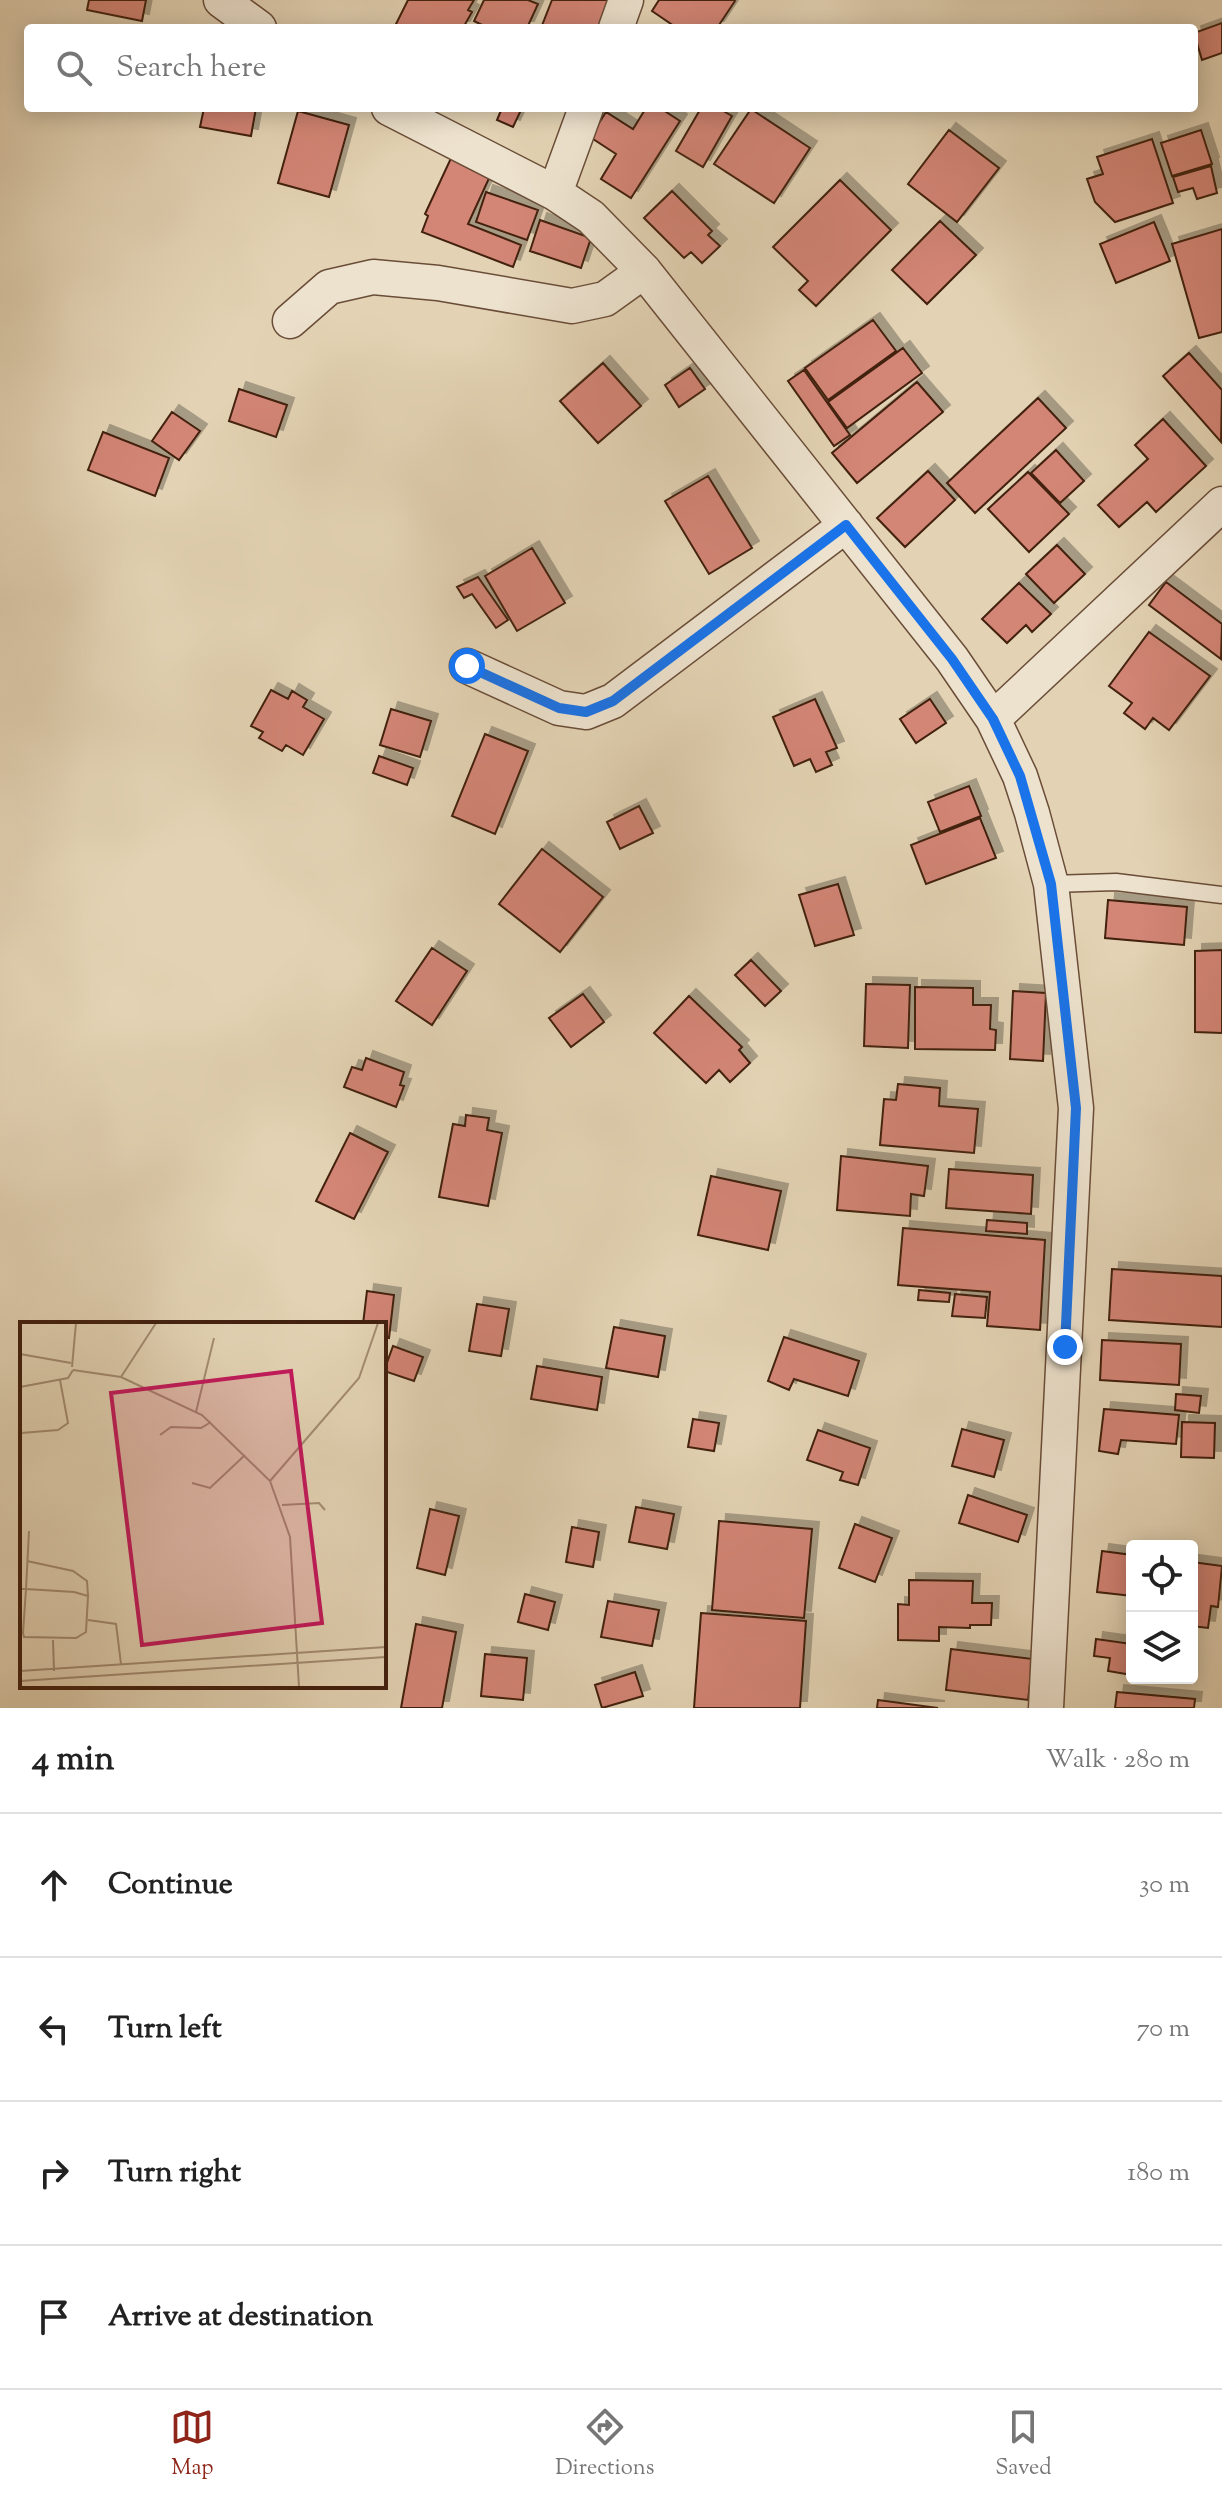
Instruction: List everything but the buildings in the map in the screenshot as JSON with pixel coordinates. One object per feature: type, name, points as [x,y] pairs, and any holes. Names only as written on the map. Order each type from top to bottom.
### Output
[{"type":"street","points":[[221,0],[254,24]]},
{"type":"street","points":[[617,24],[626,0]]},
{"type":"street","points":[[397,112],[555,193],[591,217],[644,271],[952,659],[993,719],[1020,776],[1051,884],[1076,1108],[1046,1708]]},
{"type":"street","points":[[555,193],[585,112]]},
{"type":"street","points":[[290,321],[329,287],[373,277],[438,283],[572,306],[605,299],[644,271]]},
{"type":"street","points":[[993,719],[1222,504]]},
{"type":"street","points":[[467,666],[559,708],[586,712],[613,701],[846,525]]},
{"type":"lane","points":[[1051,884],[1116,882],[1222,895]]},
{"type":"route","points":[[467,666],[559,708],[586,712],[613,701],[846,525],[952,659],[993,719],[1020,776],[1051,884],[1076,1108],[1065,1347]]}]
